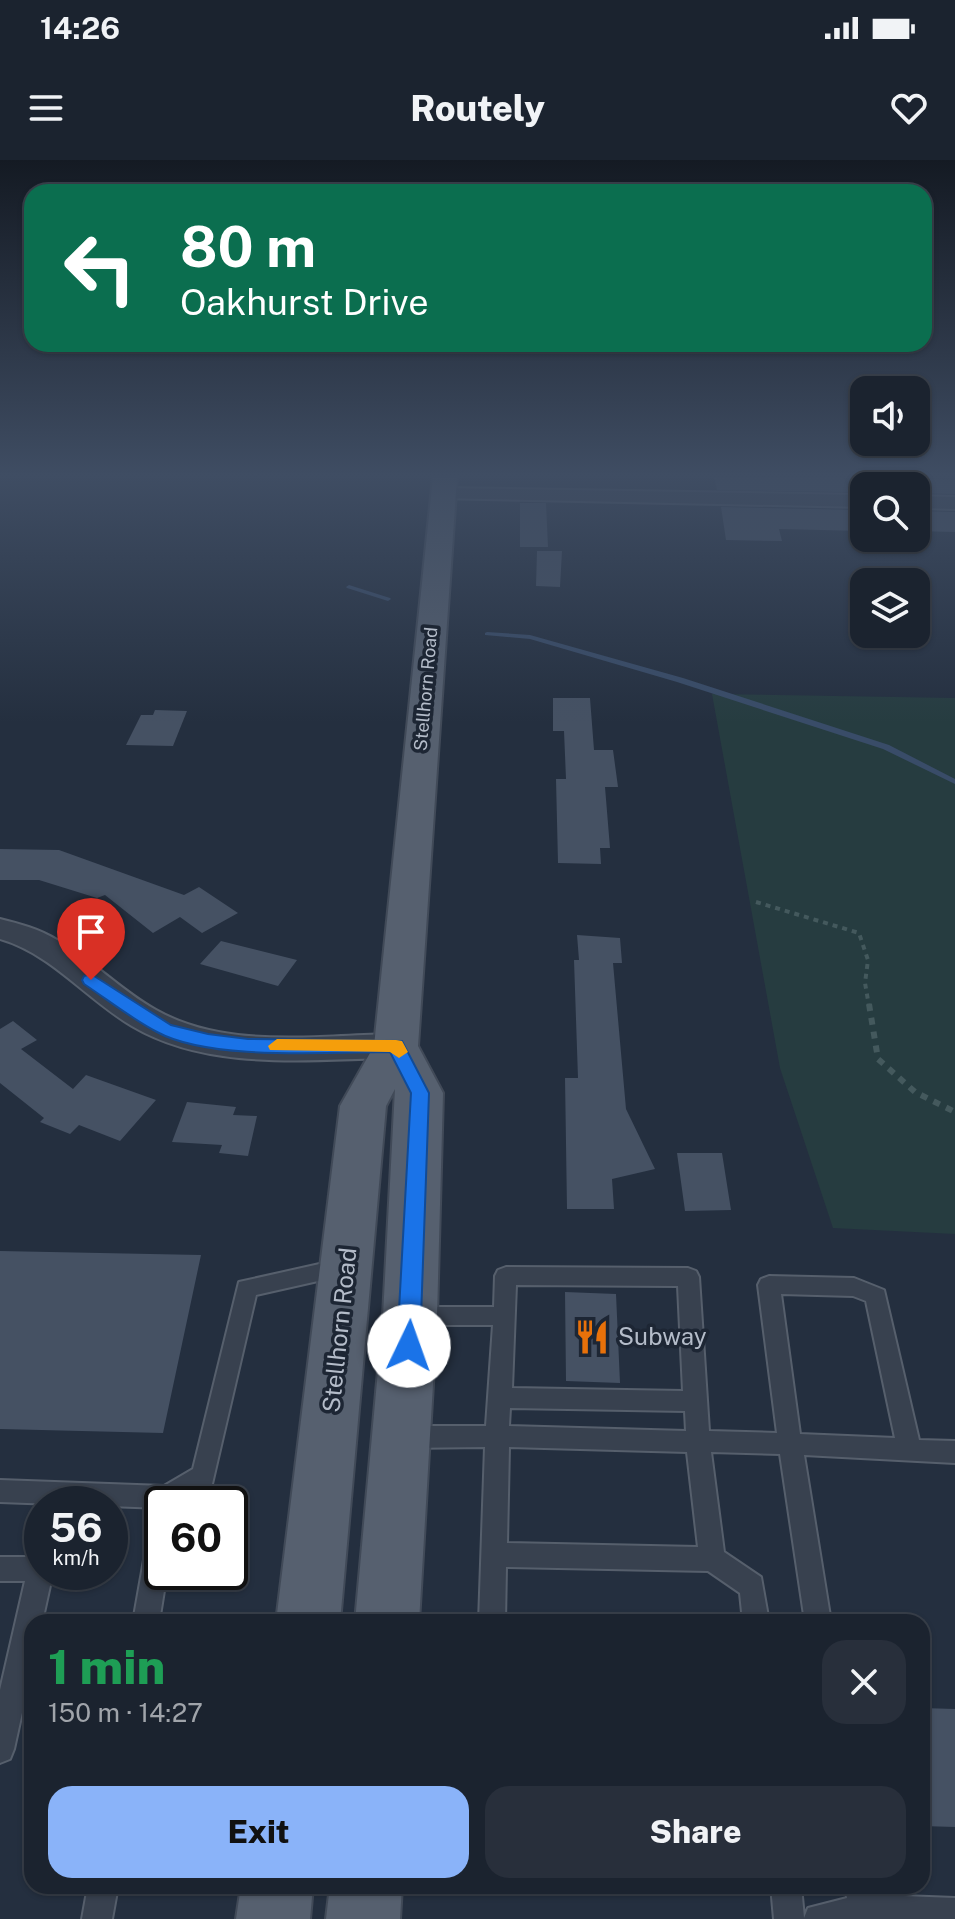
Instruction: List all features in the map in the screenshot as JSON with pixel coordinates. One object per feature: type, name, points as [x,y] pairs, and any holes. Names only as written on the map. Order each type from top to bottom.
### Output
[{"type":"main road","name":"Stellhorn Road","points":[[309,1614],[363,1106],[396,1046],[438,559]]},
{"type":"main road","points":[[388,1614],[403,1437],[420,1093],[396,1046]]},
{"type":"main road","points":[[273,1919],[276,1894]]},
{"type":"main road","points":[[363,1919],[365,1894]]},
{"type":"street","points":[[0,929],[41,945],[165,1029],[208,1041],[248,1046],[396,1046]]},
{"type":"lane","points":[[188,1486],[203,1476],[247,1288],[345,1268]]},
{"type":"lane","points":[[492,1614],[497,1436],[506,1276],[688,1277],[698,1441],[712,1559]]},
{"type":"lane","points":[[817,1614],[769,1285],[854,1287],[876,1296],[909,1450]]},
{"type":"lane","points":[[410,1316],[505,1316]]},
{"type":"lane","points":[[500,1398],[695,1401]]},
{"type":"lane","points":[[403,1437],[698,1441],[955,1452]]},
{"type":"lane","points":[[0,1491],[144,1500]]},
{"type":"lane","points":[[493,1555],[712,1559],[752,1586],[755,1614]]},
{"type":"lane","points":[[0,1569],[41,1569],[31,1614]]},
{"type":"lane","points":[[147,1614],[151,1590]]},
{"type":"lane","points":[[0,1749],[24,1644]]},
{"type":"lane","points":[[97,1919],[102,1894]]},
{"type":"lane","points":[[787,1894],[789,1919]]},
{"type":"lane","points":[[819,1919],[862,1898],[955,1913]]},
{"type":"path","points":[[756,902],[859,933],[868,960],[865,983],[878,1059],[915,1092],[955,1112]]},
{"type":"green space","points":[[712,694],[955,698],[955,1234],[833,1228],[780,1068]]},
{"type":"building","points":[[537,559],[562,559],[560,587],[536,586]]},
{"type":"building","points":[[553,698],[590,698],[594,750],[613,750],[618,787],[605,787],[610,848],[600,848],[601,864],[558,863],[556,779],[566,779],[564,731],[553,731]]},
{"type":"building","points":[[155,710],[187,711],[173,746],[126,745],[141,715],[153,715]]},
{"type":"building","points":[[0,849],[59,850],[184,895],[199,887],[238,913],[202,933],[180,917],[153,933],[105,895],[97,898],[39,880],[0,880]]},
{"type":"building","points":[[577,935],[620,938],[622,963],[613,963],[626,1109],[655,1169],[612,1179],[614,1209],[567,1209],[565,1078],[578,1078],[574,960],[579,960]]},
{"type":"building","points":[[221,941],[297,960],[278,986],[200,964]]},
{"type":"building","points":[[13,1021],[37,1040],[21,1049],[73,1089],[86,1075],[156,1100],[120,1141],[79,1125],[70,1134],[40,1122],[44,1118],[0,1083],[0,1029]]},
{"type":"building","points":[[187,1102],[236,1107],[233,1115],[257,1116],[248,1156],[219,1153],[222,1145],[172,1142]]},
{"type":"building","points":[[677,1153],[722,1153],[731,1210],[685,1211]]},
{"type":"building","points":[[0,1251],[201,1255],[163,1433],[0,1429]]},
{"type":"building","name":"Subway","points":[[565,1292],[616,1294],[620,1383],[566,1381]]},
{"type":"building","points":[[930,1708],[955,1709],[955,1827],[930,1826]]},
{"type":"waterway","points":[[349,587],[388,599]]},
{"type":"waterway","points":[[487,634],[530,637],[680,680],[886,747],[955,782]]},
{"type":"slow traffic","points":[[277,1046],[396,1046],[399,1052]]},
{"type":"place","name":"Subway","points":[[592,1337]]},
{"type":"route","points":[[91,980],[165,1029],[208,1041],[248,1046],[396,1046],[420,1093],[409,1346]]}]
